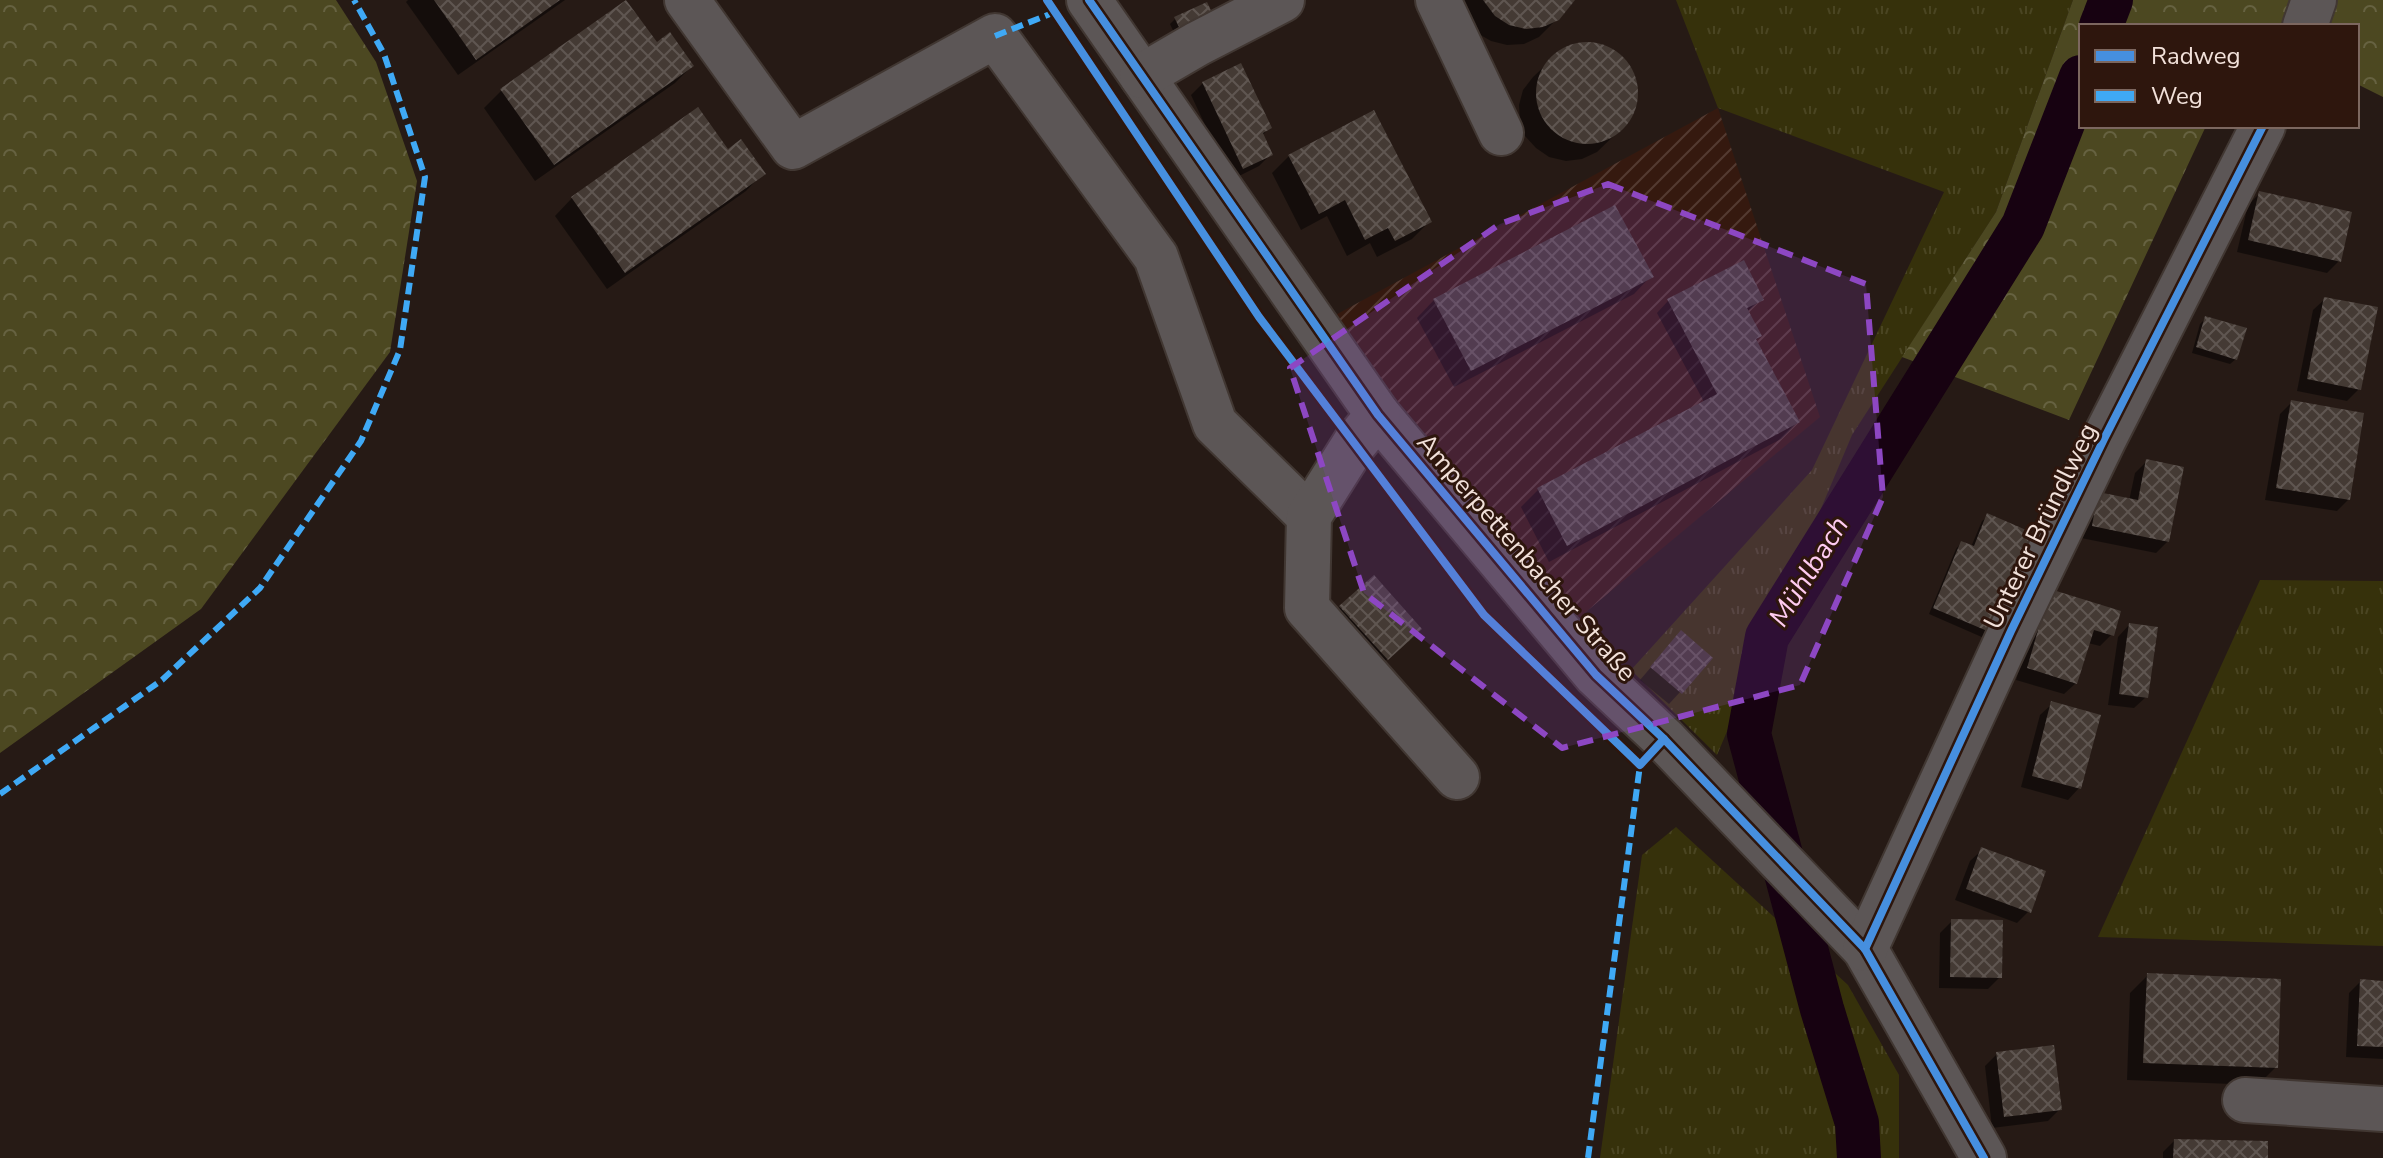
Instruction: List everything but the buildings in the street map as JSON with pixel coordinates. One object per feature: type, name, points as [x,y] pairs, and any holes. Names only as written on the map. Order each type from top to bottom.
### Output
[{"type":"street","points":[[687,0],[793,147],[995,36],[1156,257],[1215,424],[1309,516]]},
{"type":"street","name":"Amperpettenbacher Straße","points":[[1089,0],[1378,415],[1596,675],[1664,739],[1865,949],[1984,1158]]},
{"type":"street","points":[[1142,76],[1282,0]]},
{"type":"street","points":[[1438,0],[1501,133]]},
{"type":"street","points":[[2306,24],[2314,0]]},
{"type":"street","name":"Unterer Bründlweg","points":[[1865,949],[2024,604],[2262,128]]},
{"type":"street","points":[[1378,415],[1355,443],[1309,516],[1307,608],[1457,777]]},
{"type":"street","points":[[2245,1100],[2383,1109]]},
{"type":"highlighted area","points":[[1608,184],[1866,284],[1883,497],[1800,685],[1562,748],[1364,593],[1290,368],[1500,224]]},
{"type":"shaded area","points":[[1718,108],[1820,417],[1575,621],[1328,319]]},
{"type":"green space","points":[[0,0],[336,0],[376,62],[417,181],[390,352],[201,609],[0,753]]},
{"type":"green space","points":[[1676,0],[2073,0],[1996,212],[1852,435],[1717,755],[1631,670],[1812,470],[1944,192],[1718,108]]},
{"type":"green space","points":[[2073,0],[2383,0],[2383,97],[2359,85],[2359,24],[2079,24],[2079,128],[2205,128],[2069,420],[1902,357],[1996,212]]},
{"type":"green space","points":[[2260,580],[2383,581],[2383,946],[2098,937]]},
{"type":"green space","points":[[1676,827],[1848,985],[1899,1075],[1899,1158],[1600,1158],[1642,855]]},
{"type":"waterway","name":"Mühlbach","points":[[2102,24],[2111,0]]},
{"type":"waterway","name":"Mühlbach","points":[[1859,1158],[1857,1123],[1822,1009],[1749,734],[1767,637],[2023,226],[2079,82]]},
{"type":"marked path","points":[[0,794],[162,680],[260,588],[361,441],[400,350],[425,177],[384,54],[354,0]]},
{"type":"marked path","points":[[995,36],[1055,12]]},
{"type":"marked path","points":[[1588,1158],[1640,765],[1645,760]]},
{"type":"cycle path","points":[[1047,0],[1259,317],[1484,615],[1640,765],[1664,739]]},
{"type":"cycle path","points":[[1089,0],[1378,415],[1596,675],[1664,739],[1865,949],[1984,1158]]},
{"type":"cycle path","points":[[1865,949],[2011,631],[2104,439],[2262,128]]}]
